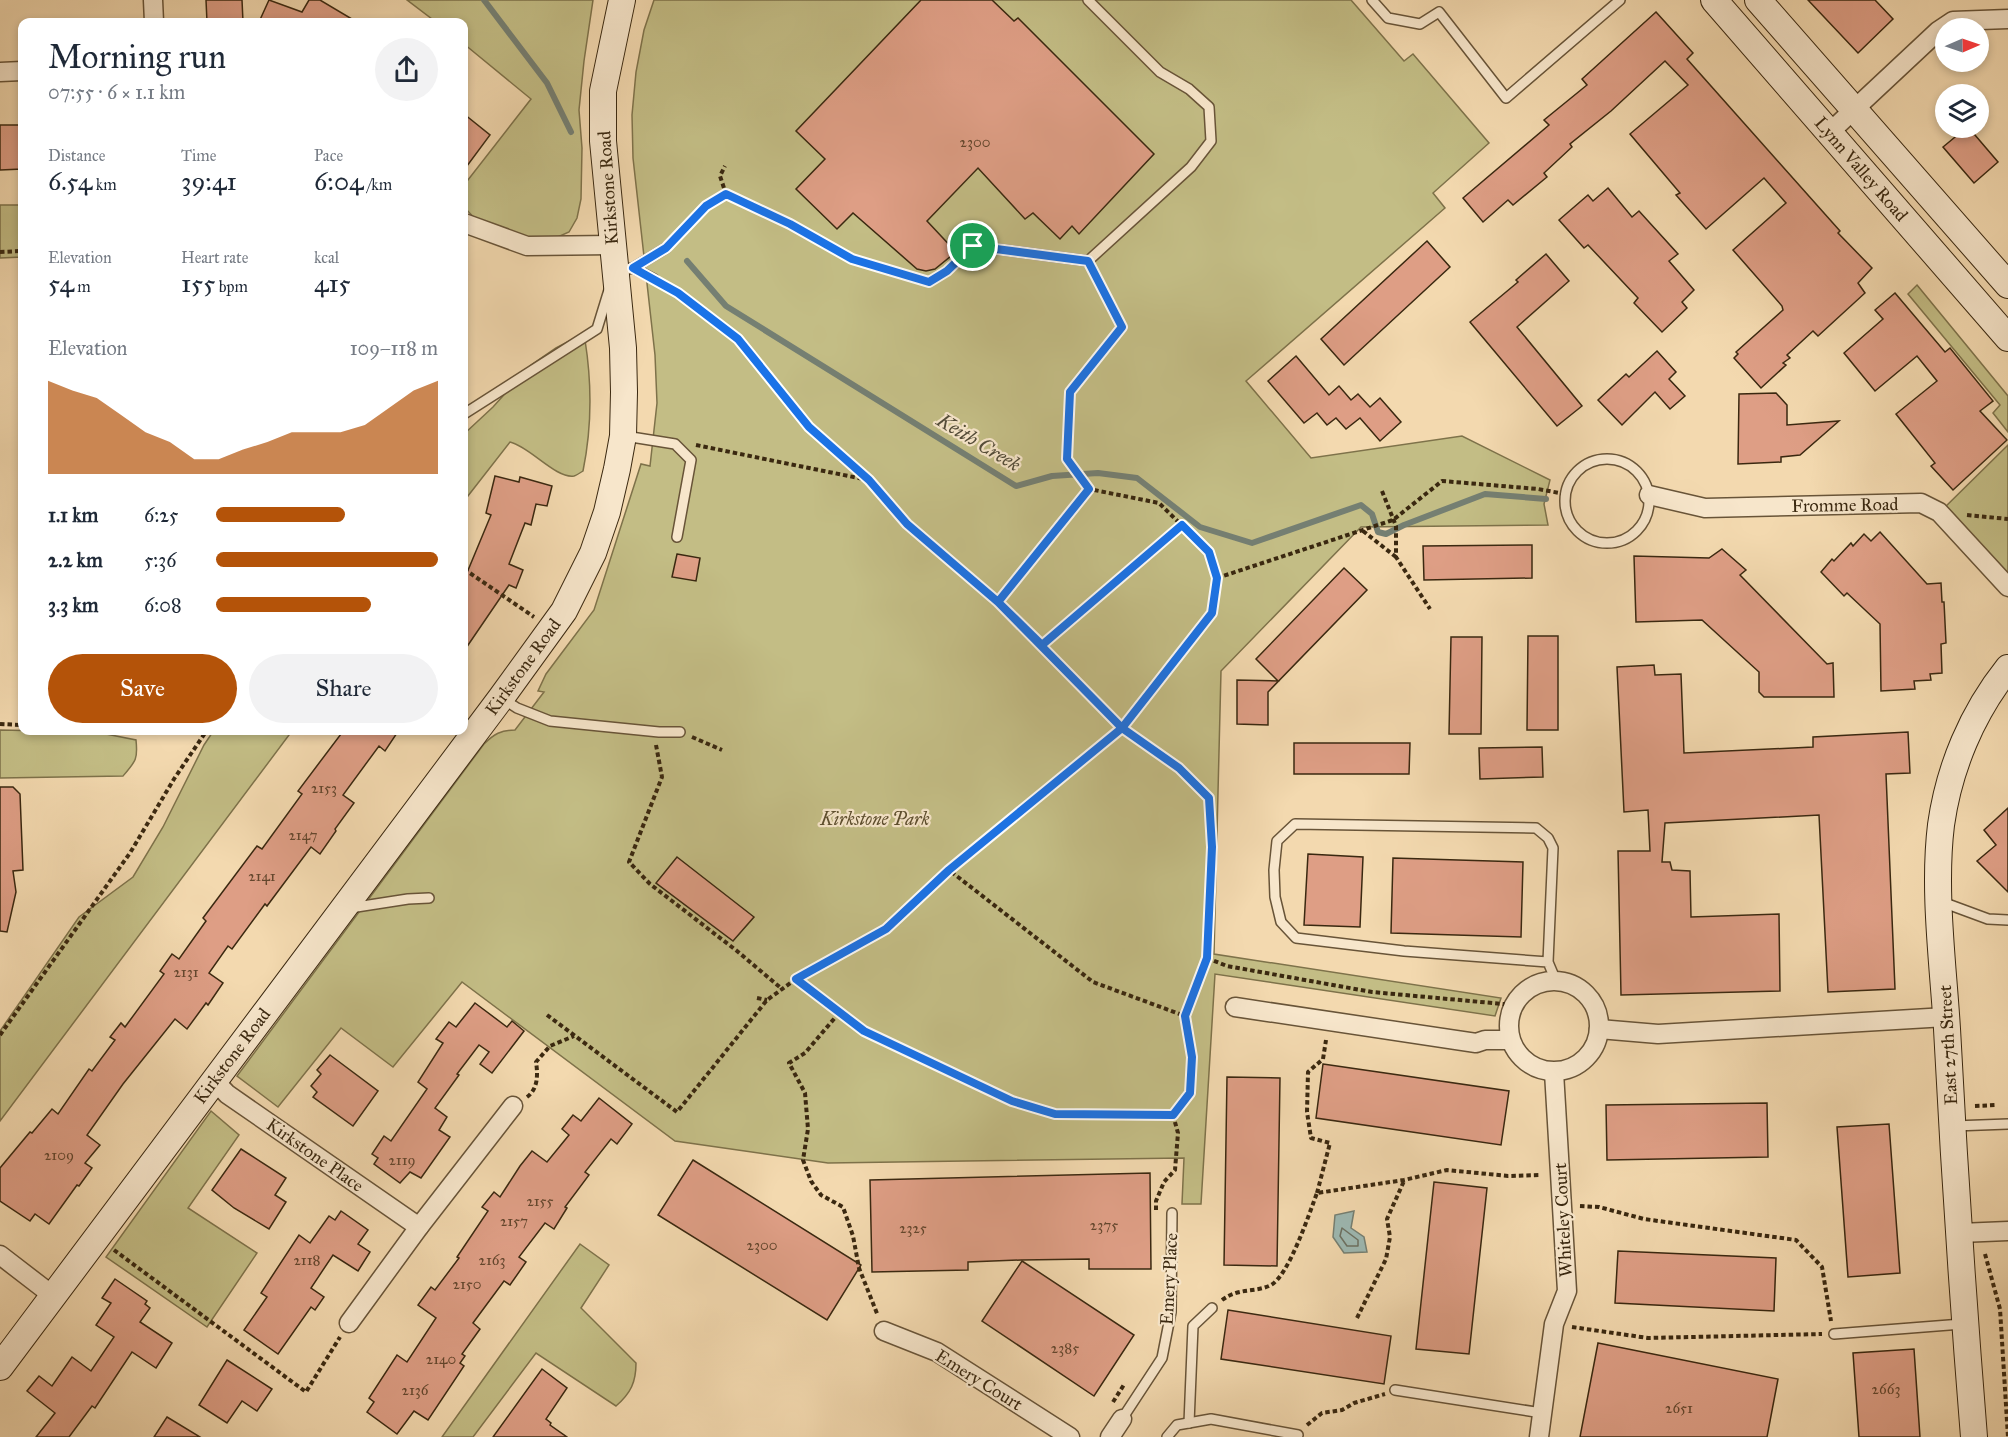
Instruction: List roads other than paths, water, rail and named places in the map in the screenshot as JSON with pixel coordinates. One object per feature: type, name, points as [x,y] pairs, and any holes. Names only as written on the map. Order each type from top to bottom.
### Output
[{"type":"street","points":[[153,0],[154,18]]},
{"type":"street","name":"Kirkstone Road","points":[[0,1366],[552,629],[564,611],[593,553],[618,469],[622,436],[624,270],[612,245],[603,141],[603,91],[622,0]]},
{"type":"street","name":"Lynn Valley Road","points":[[1714,0],[2008,338]]},
{"type":"street","name":"Lynn Valley Road","points":[[1758,0],[2008,285]]},
{"type":"street","points":[[1830,132],[1938,31],[1953,21],[2008,19]]},
{"type":"street","points":[[0,72],[18,71]]},
{"type":"street","points":[[468,224],[527,246],[612,245]]},
{"type":"street","name":"Fromme Road","points":[[1649,495],[1705,508],[1921,503],[1940,512],[2008,587]]},
{"type":"street","name":"East 27th Street","points":[[1974,1437],[1952,1126],[1939,902],[1939,844],[1947,795],[1969,730],[1991,689],[2005,676]]},
{"type":"street","points":[[1556,981],[1571,984],[1588,996],[1597,1012],[1599,1029],[1597,1041],[1588,1057],[1576,1066],[1554,1072],[1535,1068],[1523,1059],[1510,1040],[1509,1022],[1514,1005],[1524,993],[1537,984],[1556,981]]},
{"type":"street","points":[[1235,1007],[1476,1043],[1485,1040],[1510,1040]]},
{"type":"street","points":[[1599,1029],[1658,1034],[1946,1017]]},
{"type":"street","name":"Whiteley Court","points":[[1539,1437],[1554,1324],[1567,1291],[1554,1072]]},
{"type":"street","name":"Kirkstone Place","points":[[214,1080],[227,1094],[419,1227]]},
{"type":"street","points":[[349,1323],[419,1227],[513,1106]]},
{"type":"street","points":[[1960,1233],[2008,1232]]},
{"type":"street","points":[[0,1256],[52,1295]]},
{"type":"street","name":"Emery Court","points":[[884,1331],[938,1352],[1070,1437]]},
{"type":"street","name":"Emery Place","points":[[1110,1437],[1116,1413]]},
{"type":"lane","points":[[973,246],[1088,261],[1191,167],[1211,141],[1209,107],[1189,89],[1160,72],[1088,0]]},
{"type":"lane","points":[[1372,0],[1388,18],[1420,24],[1439,12],[1506,98],[1620,0]]},
{"type":"lane","points":[[468,411],[597,329],[624,270],[666,248]]},
{"type":"lane","points":[[624,270],[654,279]]},
{"type":"lane","points":[[622,436],[675,444],[691,460],[677,537]]},
{"type":"lane","points":[[1607,459],[1622,461],[1644,480],[1649,495],[1647,517],[1634,535],[1614,544],[1598,543],[1583,537],[1571,525],[1565,510],[1565,494],[1580,468],[1593,461],[1607,459]]},
{"type":"lane","points":[[501,698],[517,708],[550,721],[680,732]]},
{"type":"lane","points":[[1548,962],[1404,951],[1296,938],[1281,922],[1275,897],[1274,870],[1278,841],[1295,824],[1536,828],[1548,838],[1553,848],[1548,962],[1556,981]]},
{"type":"lane","points":[[342,910],[408,899],[429,898]]},
{"type":"lane","points":[[1939,902],[1988,919],[2008,920]]},
{"type":"lane","points":[[1952,1126],[2008,1124]]},
{"type":"lane","name":"Emery Place","points":[[1116,1413],[1162,1358],[1171,1312],[1172,1213]]},
{"type":"lane","points":[[1189,1423],[1193,1326],[1212,1308]]},
{"type":"lane","points":[[1834,1334],[1965,1323]]},
{"type":"lane","points":[[1395,1389],[1542,1413]]},
{"type":"lane","points":[[1167,1437],[1177,1425],[1211,1419],[1298,1435]]},
{"type":"water","points":[[1354,1211],[1351,1228],[1364,1237],[1367,1252],[1344,1253],[1333,1237],[1335,1215]]},
{"type":"waterway","name":"Keith Creek","points":[[484,0],[547,83],[571,132]]},
{"type":"waterway","name":"Keith Creek","points":[[687,261],[726,306],[1016,486],[1052,476],[1098,473],[1137,478],[1200,527],[1252,543],[1361,505],[1372,514],[1378,532],[1386,534],[1485,494],[1546,499]]},
{"type":"park label","name":"Kirkstone Park","points":[[875,819]]}]
